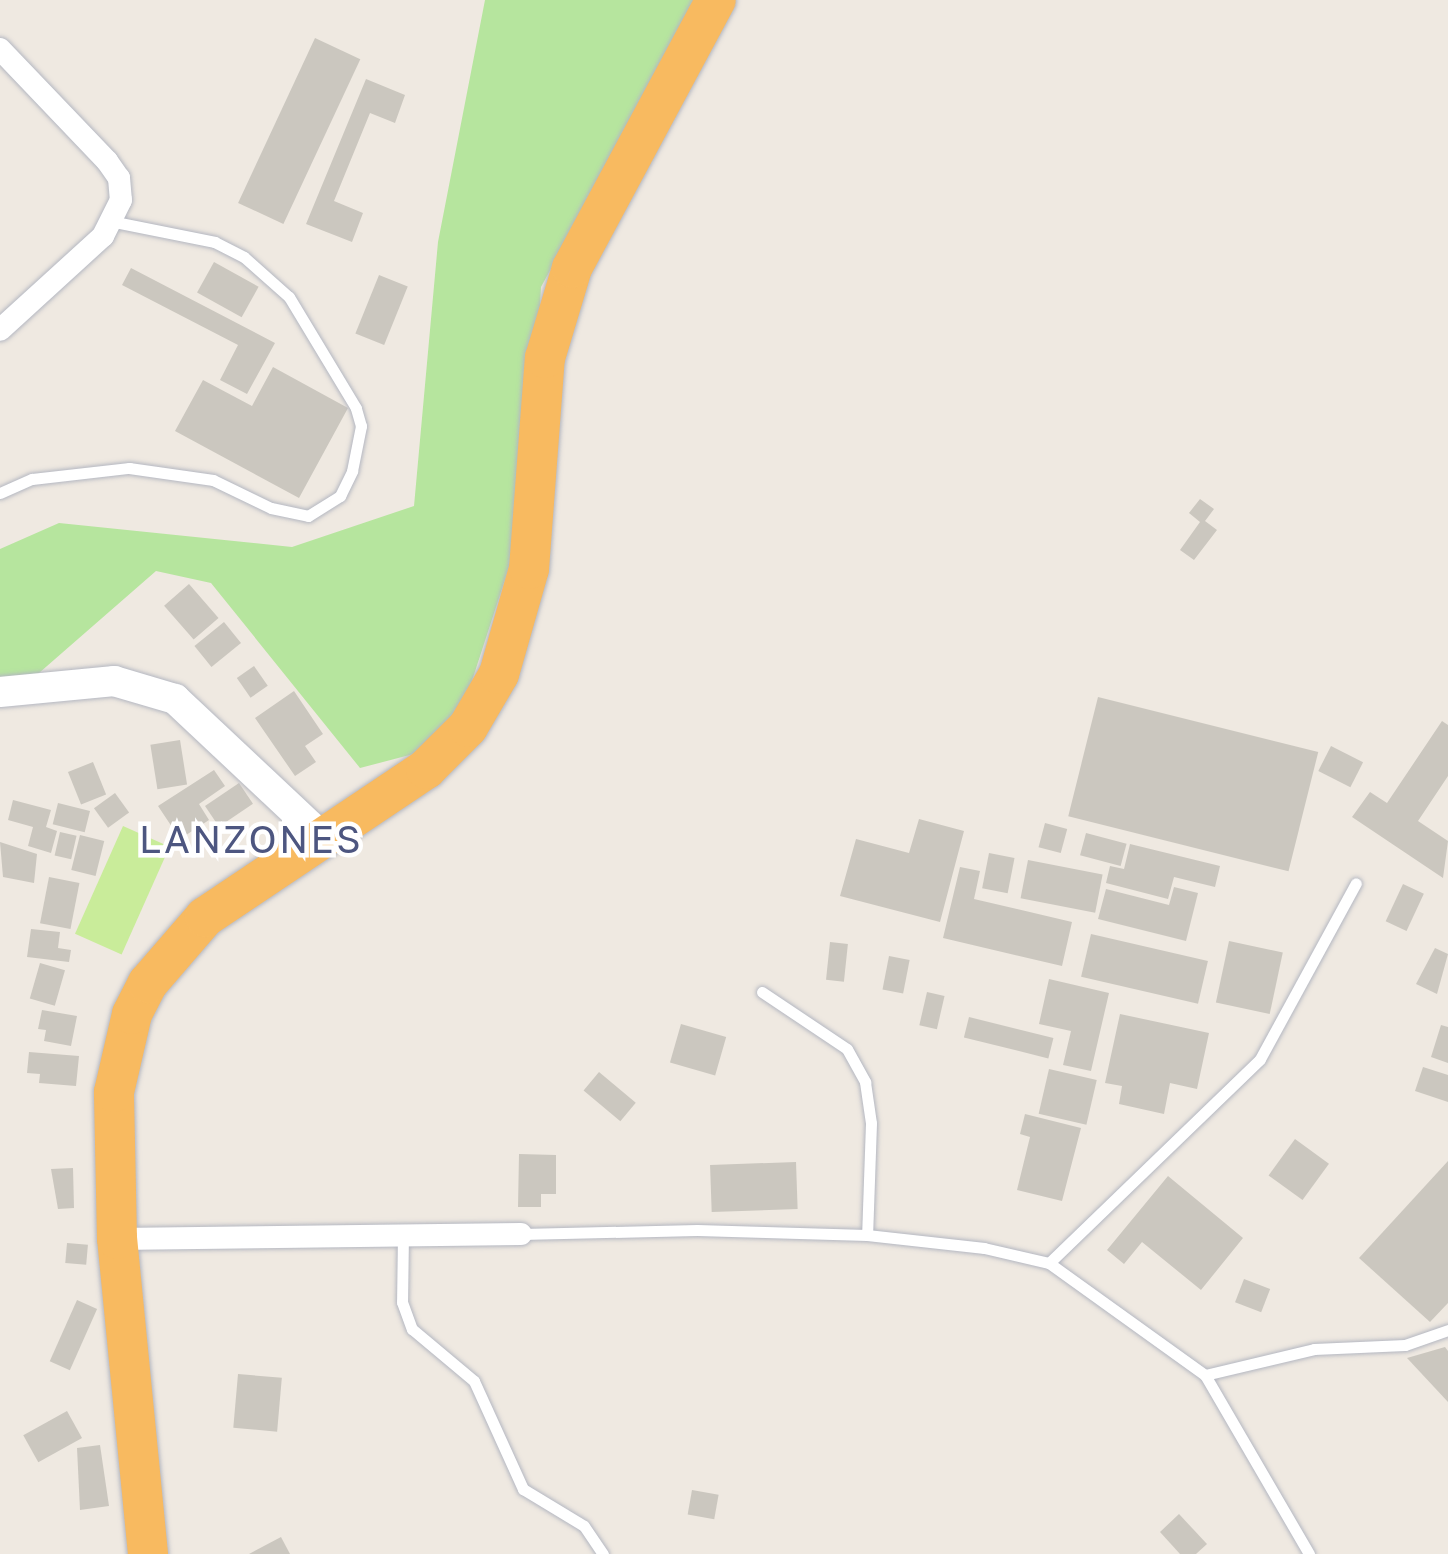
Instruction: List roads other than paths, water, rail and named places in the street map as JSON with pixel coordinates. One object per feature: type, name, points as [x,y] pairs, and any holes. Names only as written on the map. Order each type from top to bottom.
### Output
[{"type":"highway","points":[[148,1554],[117,1239],[114,1092],[132,1014],[148,983],[205,917],[426,770],[468,727],[498,674],[530,569],[545,358],[572,268],[716,0]]},
{"type":"street","points":[[0,49],[119,178],[115,222],[0,330]]},
{"type":"street","points":[[0,692],[114,681],[175,698],[322,836]]},
{"type":"street","points":[[117,1239],[520,1234]]},
{"type":"lane","points":[[0,493],[32,479],[128,468],[212,480],[270,508],[308,516],[340,496],[352,471],[360,426],[356,408],[290,297],[215,242],[115,222]]},
{"type":"lane","points":[[1049,1264],[1260,1059],[1356,883]]},
{"type":"lane","points":[[762,992],[847,1048],[865,1082],[872,1123],[867,1235]]},
{"type":"lane","points":[[520,1234],[697,1230],[867,1235],[984,1248],[1049,1264],[1205,1375],[1309,1554]]},
{"type":"lane","points":[[403,1234],[402,1302],[412,1330],[474,1381],[523,1490],[584,1526],[602,1554]]},
{"type":"lane","points":[[1205,1375],[1314,1349],[1405,1344],[1448,1330]]},
{"type":"district","name":"LANZONES","points":[[251,839]]}]
